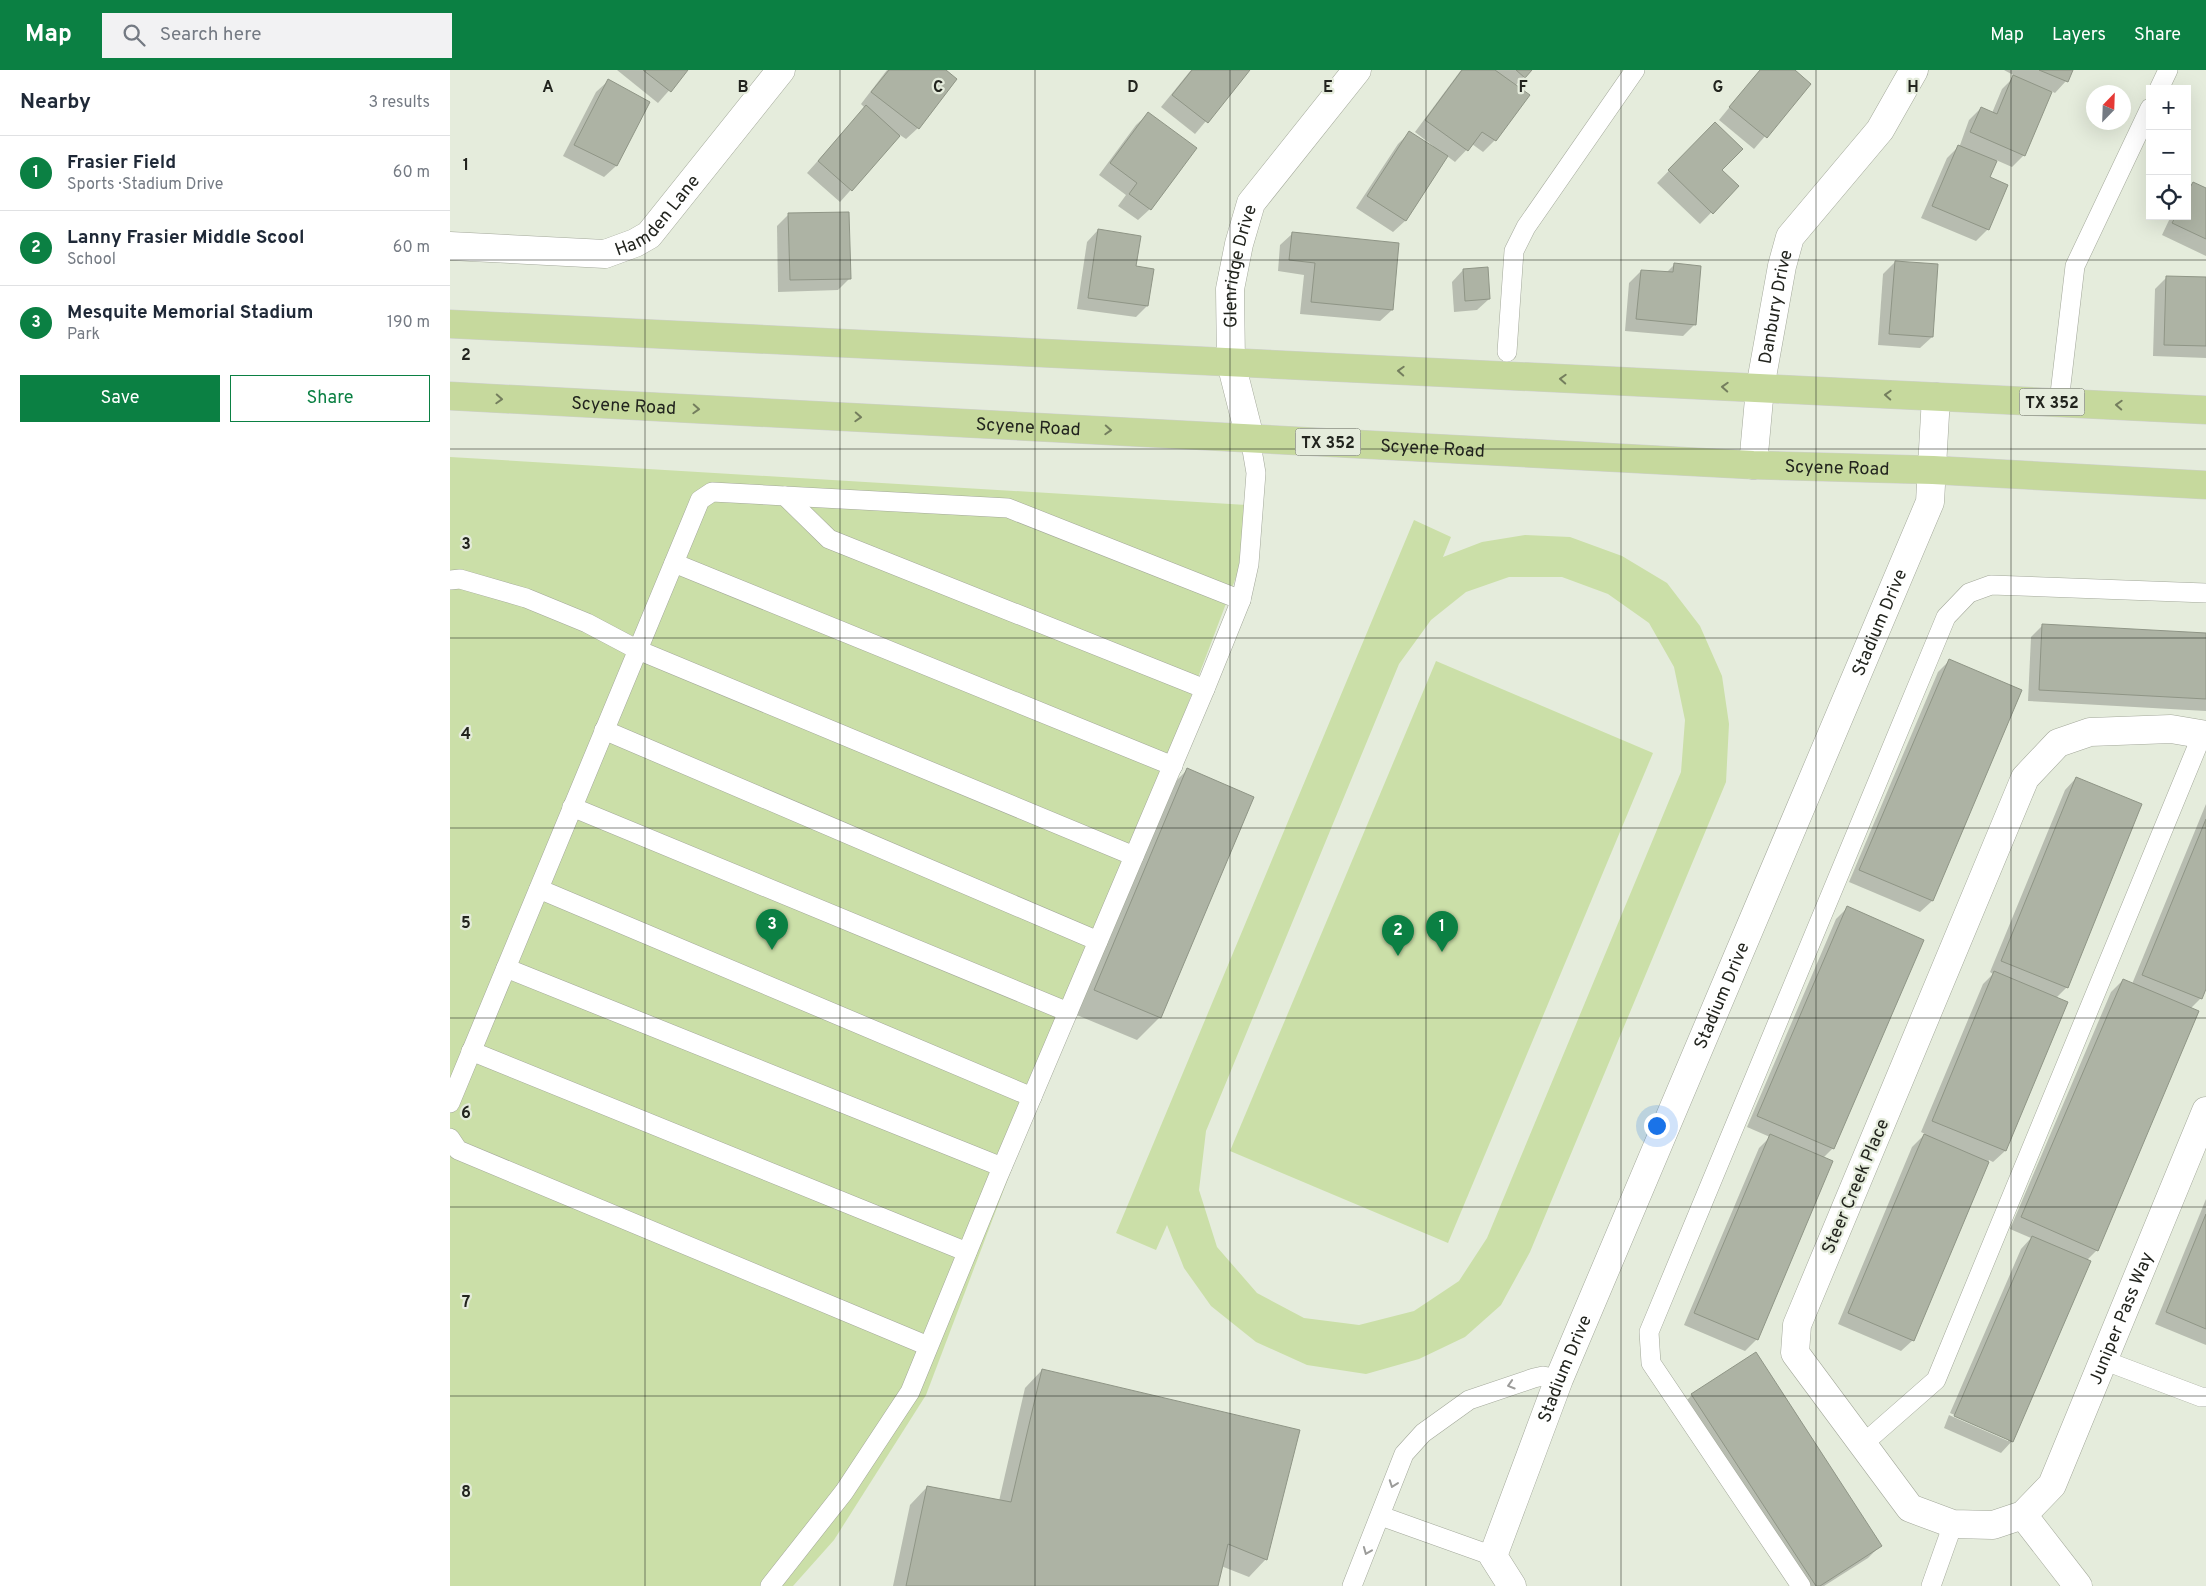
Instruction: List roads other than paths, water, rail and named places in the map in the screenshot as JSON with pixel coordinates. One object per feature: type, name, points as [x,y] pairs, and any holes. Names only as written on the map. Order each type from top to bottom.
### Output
[{"type":"main road","name":"TX 352","points":[[450,324],[2206,410]]},
{"type":"main road","name":"Scyene Road","points":[[450,396],[1753,465],[1933,470],[2206,485]]},
{"type":"street","name":"Hamden Lane","points":[[450,246],[605,254],[635,243],[649,235],[781,70]]},
{"type":"street","name":"Glenridge Drive","points":[[1250,438],[1231,363],[1230,289],[1239,244],[1251,203],[1357,70]]},
{"type":"street","name":"Danbury Drive","points":[[1753,465],[1760,388],[1782,266],[1790,237],[1880,130],[1914,70]]},
{"type":"street","name":"Stadium Drive","points":[[1493,1556],[1559,1379],[1930,502],[1936,397]]},
{"type":"street","name":"Steer Creek Place","points":[[2024,1515],[1993,1525],[1953,1524],[1910,1508],[1795,1353],[1797,1325],[2024,778],[2058,743],[2090,732],[2171,729],[2204,735]]},
{"type":"street","name":"Juniper Pass Way","points":[[2024,1515],[2052,1485],[2206,1111]]},
{"type":"street","points":[[2024,1515],[2078,1586]]},
{"type":"street","points":[[1493,1556],[1512,1586]]},
{"type":"lane","points":[[1507,352],[1514,251],[1526,227],[1635,70]]},
{"type":"lane","points":[[2161,85],[2168,70]]},
{"type":"lane","points":[[2059,402],[2075,266],[2146,116]]},
{"type":"lane","points":[[770,1586],[844,1492],[910,1392],[1002,1167],[1173,766],[1241,600],[1249,564],[1256,473],[1250,438]]},
{"type":"lane","points":[[450,1103],[700,500],[712,492],[1008,508],[1241,600]]},
{"type":"lane","points":[[785,496],[830,539],[1205,688]]},
{"type":"lane","points":[[674,563],[1173,766]]},
{"type":"lane","points":[[450,580],[460,579],[526,598],[587,624],[638,650],[1134,856]]},
{"type":"lane","points":[[1801,1586],[1651,1363],[1650,1332],[1653,1322],[1946,617],[1969,593],[1990,585],[2206,593]]},
{"type":"lane","points":[[604,730],[1098,941]]},
{"type":"lane","points":[[1863,1444],[1936,1380],[2204,735]]},
{"type":"lane","points":[[572,807],[1068,1012]]},
{"type":"lane","points":[[539,889],[1032,1097]]},
{"type":"lane","points":[[506,968],[1002,1167]]},
{"type":"lane","points":[[471,1051],[967,1252]]},
{"type":"lane","points":[[450,1138],[458,1150],[928,1346]]},
{"type":"lane","points":[[2103,1360],[2201,1397],[2206,1397]]},
{"type":"lane","points":[[1352,1586],[1404,1454],[1423,1434],[1469,1400],[1534,1378],[1543,1376],[1559,1379]]},
{"type":"lane","points":[[1381,1516],[1493,1556]]},
{"type":"lane","points":[[1931,1586],[1953,1524]]},
{"type":"place","name":"Mesquite Memorial Stadium","points":[[772,950]]},
{"type":"place","name":"Frasier Field","points":[[1442,952]]},
{"type":"place","name":"Lanny Frasier Middle Scool","points":[[1398,956]]}]
